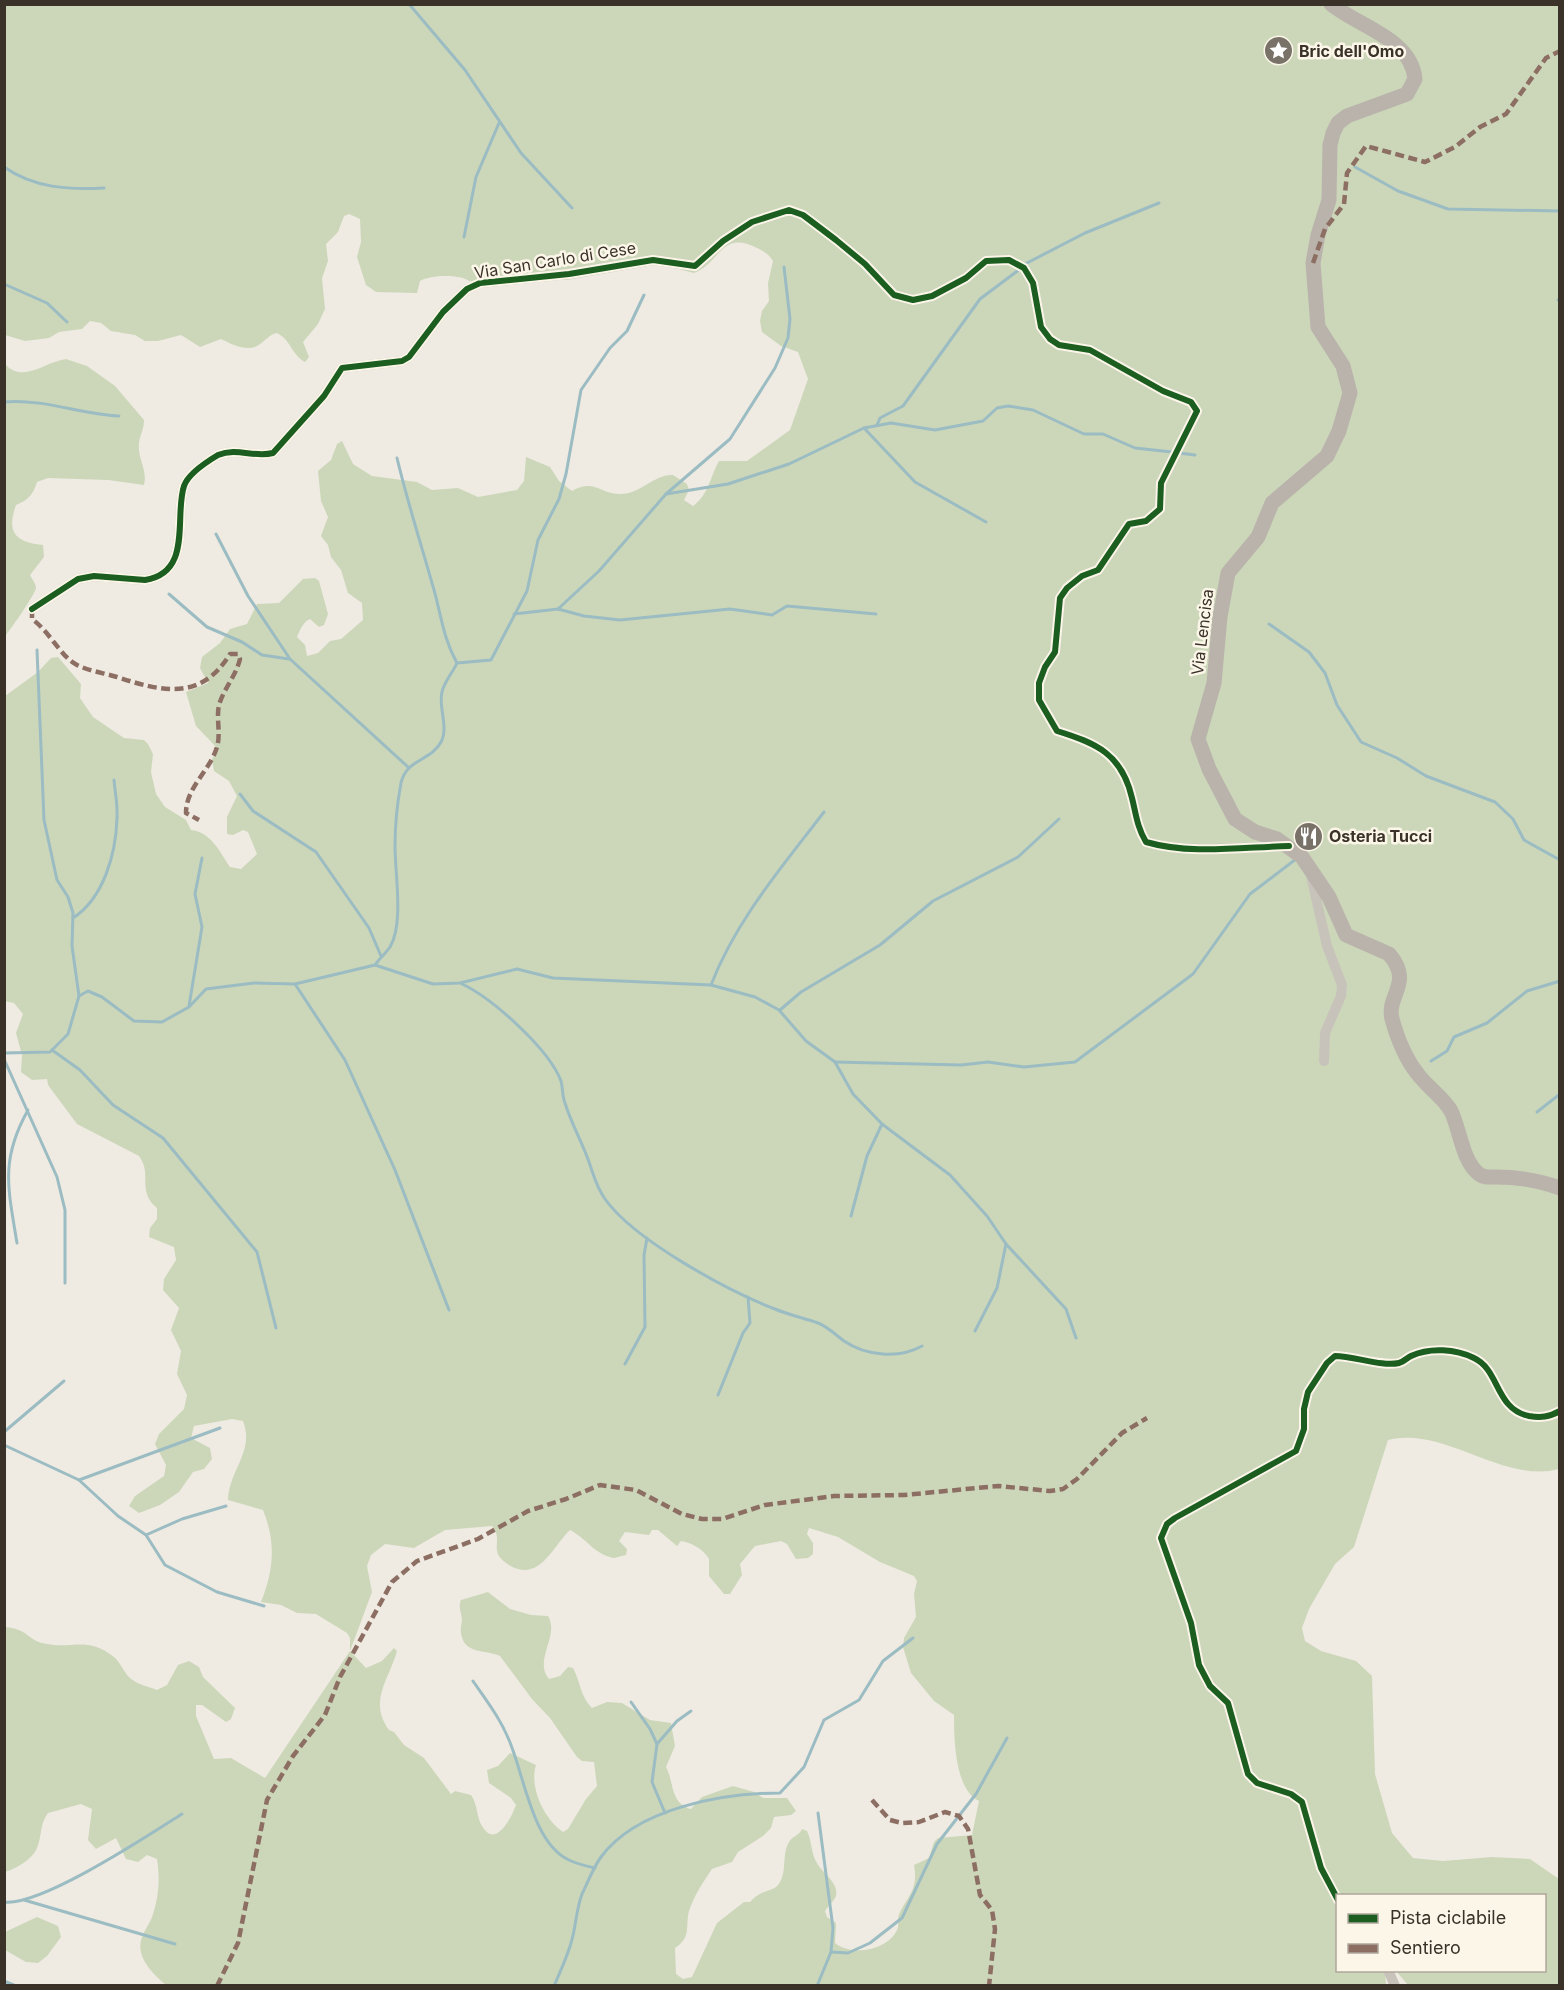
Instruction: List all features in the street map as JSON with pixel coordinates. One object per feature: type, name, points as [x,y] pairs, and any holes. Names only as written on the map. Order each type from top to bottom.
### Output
[{"type":"street","name":"Via Lencisa","points":[[1324,1061],[1325,1033],[1341,996],[1342,985],[1327,946],[1310,870],[1302,857],[1289,846],[1255,832],[1235,819],[1209,769],[1198,739],[1214,683],[1220,617],[1228,573],[1257,537],[1272,502],[1327,456],[1339,431],[1350,393],[1343,366],[1318,327],[1313,263],[1317,236],[1329,200],[1333,133],[1338,123],[1347,116],[1407,94],[1415,79],[1410,59],[1397,45],[1344,15],[1331,4]]},
{"type":"street","name":"Via San Carlo di Cese","points":[[32,609],[78,579],[94,576],[125,581],[153,579],[174,559],[180,541],[185,484],[199,469],[228,451],[273,453],[324,396],[338,371],[354,364],[402,361],[409,357],[443,312],[473,285],[653,260],[695,266],[723,241],[752,222],[789,210],[803,215],[836,240],[865,264],[894,295],[913,300],[932,296],[966,278],[986,261],[1009,260],[1024,268],[1033,284],[1041,327],[1050,339],[1067,347],[1090,350],[1163,391],[1191,402],[1197,411],[1161,483],[1160,509],[1146,520],[1129,524],[1098,570],[1082,576],[1067,588],[1060,598],[1055,652],[1045,667],[1040,683],[1040,700],[1057,731],[1094,743],[1123,772],[1132,796],[1136,825],[1146,842],[1163,847],[1189,848],[1289,846]]},
{"type":"street","points":[[1310,870],[1329,897],[1346,935],[1389,954],[1397,965],[1400,983],[1391,1011],[1401,1044],[1416,1072],[1450,1109],[1467,1157],[1477,1172],[1487,1177],[1518,1177],[1560,1188]]},
{"type":"street","points":[[1336,1896],[1321,1868],[1302,1802],[1291,1794],[1257,1783],[1248,1774],[1228,1703],[1210,1686],[1199,1665],[1191,1623],[1162,1547],[1163,1530],[1167,1524],[1193,1506],[1296,1451],[1305,1429],[1304,1409],[1308,1392],[1327,1363],[1335,1356],[1400,1363],[1410,1356],[1431,1350],[1465,1355],[1486,1366],[1504,1400],[1522,1414],[1545,1417],[1560,1411]]},
{"type":"street","points":[[1388,1972],[1395,1986]]},
{"type":"green space","points":[[5,5],[1559,5],[1559,1469],[1538,1471],[1516,1469],[1431,1441],[1409,1438],[1388,1440],[1354,1547],[1335,1564],[1309,1609],[1302,1628],[1305,1641],[1321,1651],[1356,1661],[1372,1676],[1375,1774],[1392,1833],[1413,1858],[1443,1861],[1492,1857],[1530,1859],[1559,1879],[1559,1985],[1408,1985],[1397,1972],[1546,1972],[1546,1894],[1336,1894],[1336,1972],[1385,1972],[1386,1985],[166,1985],[150,1970],[142,1957],[141,1950],[143,1935],[157,1900],[159,1880],[157,1859],[147,1855],[138,1862],[126,1859],[116,1838],[96,1849],[88,1840],[92,1809],[81,1804],[48,1813],[42,1825],[36,1850],[19,1866],[5,1872],[4,1627],[18,1630],[47,1644],[80,1644],[96,1647],[114,1657],[131,1679],[157,1690],[167,1685],[178,1665],[189,1661],[199,1667],[203,1677],[235,1708],[231,1719],[226,1722],[202,1705],[196,1705],[196,1716],[214,1759],[231,1758],[265,1778],[350,1651],[350,1638],[347,1633],[316,1614],[297,1613],[281,1605],[261,1602],[269,1579],[272,1556],[267,1522],[263,1510],[228,1500],[232,1479],[246,1442],[243,1421],[232,1419],[194,1426],[191,1438],[210,1448],[212,1459],[204,1469],[193,1472],[179,1492],[160,1505],[139,1513],[129,1506],[135,1496],[164,1476],[166,1465],[155,1444],[159,1434],[184,1409],[187,1395],[177,1374],[181,1351],[171,1330],[179,1308],[163,1290],[164,1279],[176,1260],[174,1247],[149,1237],[150,1228],[157,1219],[157,1208],[147,1195],[145,1170],[139,1156],[77,1124],[48,1085],[47,1079],[32,1080],[21,1072],[22,1055],[16,1033],[23,1014],[14,1003],[4,1001],[5,696],[38,672],[51,658],[58,657],[81,684],[80,698],[93,717],[124,738],[144,740],[148,744],[153,754],[151,772],[156,794],[165,807],[186,820],[191,830],[209,839],[219,849],[230,867],[241,869],[257,854],[248,832],[243,830],[233,835],[227,834],[227,817],[237,796],[229,781],[214,771],[212,759],[218,749],[196,726],[186,692],[208,683],[200,668],[202,657],[220,643],[230,629],[247,624],[257,604],[279,603],[303,579],[315,578],[319,581],[328,614],[324,625],[319,627],[310,619],[305,622],[297,637],[305,645],[307,656],[318,653],[330,641],[341,639],[363,620],[362,603],[348,593],[341,570],[331,557],[328,545],[321,536],[328,517],[321,501],[318,471],[331,460],[337,444],[342,441],[353,464],[372,476],[417,482],[432,490],[458,488],[478,497],[517,490],[524,481],[526,457],[550,467],[559,481],[572,491],[580,487],[593,486],[614,494],[628,493],[660,478],[673,475],[687,484],[689,490],[684,500],[693,506],[706,491],[719,461],[747,461],[790,430],[808,379],[798,352],[781,346],[762,332],[760,321],[762,311],[769,301],[768,283],[773,261],[765,252],[744,243],[735,243],[721,250],[703,268],[694,273],[659,264],[567,280],[469,281],[452,276],[420,281],[417,293],[376,292],[366,285],[357,257],[361,242],[360,219],[349,214],[344,216],[338,232],[326,244],[328,261],[322,278],[325,309],[318,324],[303,342],[309,357],[305,362],[277,333],[251,348],[236,346],[221,339],[200,347],[181,335],[158,341],[145,341],[135,335],[111,331],[101,323],[90,321],[82,329],[59,332],[49,338],[25,341],[5,335]],"holes":[[[492,1526],[496,1534],[497,1553],[513,1567],[527,1570],[541,1563],[570,1530],[596,1550],[614,1558],[626,1555],[627,1549],[619,1541],[625,1532],[649,1535],[652,1530],[658,1530],[677,1546],[681,1541],[689,1543],[704,1553],[709,1559],[709,1576],[724,1594],[730,1594],[742,1575],[740,1564],[755,1546],[781,1541],[787,1544],[796,1559],[808,1558],[813,1554],[813,1543],[807,1534],[809,1528],[838,1537],[880,1562],[914,1576],[917,1581],[914,1594],[916,1617],[904,1638],[903,1647],[911,1673],[934,1701],[954,1715],[956,1750],[961,1775],[971,1795],[979,1801],[972,1835],[938,1838],[934,1842],[929,1858],[914,1865],[914,1885],[899,1915],[898,1928],[892,1937],[878,1947],[851,1950],[835,1943],[836,1923],[827,1917],[825,1911],[836,1896],[835,1886],[819,1867],[807,1831],[802,1829],[790,1840],[785,1853],[783,1875],[778,1885],[750,1902],[744,1902],[717,1923],[692,1977],[683,1979],[676,1974],[675,1948],[686,1936],[689,1911],[699,1889],[712,1869],[732,1862],[738,1852],[763,1836],[771,1828],[774,1817],[791,1815],[796,1811],[787,1798],[763,1798],[754,1792],[733,1786],[702,1797],[691,1809],[684,1806],[676,1797],[666,1767],[675,1746],[671,1723],[650,1720],[622,1703],[607,1702],[592,1708],[583,1694],[573,1668],[568,1667],[560,1676],[549,1679],[544,1664],[551,1632],[548,1616],[531,1615],[510,1609],[488,1592],[461,1600],[463,1640],[471,1648],[500,1656],[532,1699],[550,1718],[577,1757],[582,1761],[594,1762],[597,1786],[586,1799],[568,1829],[563,1832],[550,1819],[540,1802],[536,1792],[534,1774],[536,1765],[510,1753],[498,1766],[487,1770],[489,1783],[511,1798],[516,1805],[503,1829],[493,1834],[487,1832],[480,1822],[471,1795],[455,1791],[451,1794],[424,1758],[404,1745],[394,1732],[389,1730],[383,1719],[380,1710],[382,1690],[397,1651],[394,1648],[382,1661],[366,1668],[350,1651],[372,1592],[367,1566],[371,1555],[385,1544],[414,1548],[445,1530]]]},
{"type":"green space","points":[[66,359],[87,366],[115,386],[144,420],[139,448],[145,474],[144,485],[108,480],[48,478],[37,482],[30,496],[16,505],[12,523],[13,529],[20,538],[43,545],[44,557],[30,575],[36,586],[35,591],[5,636],[5,364],[12,370],[26,372]]},
{"type":"green space","points":[[37,1917],[58,1926],[61,1937],[47,1956],[38,1963],[26,1962],[5,1950],[5,1932]]},
{"type":"waterway","points":[[409,4],[465,70],[521,153],[572,208]]},
{"type":"waterway","points":[[464,237],[476,177],[499,123]]},
{"type":"waterway","points":[[4,167],[27,179],[52,186],[78,189],[104,188]]},
{"type":"waterway","points":[[1355,167],[1398,191],[1448,209],[1560,211]]},
{"type":"waterway","points":[[1025,264],[1085,233],[1159,203]]},
{"type":"waterway","points":[[558,609],[599,571],[666,494],[730,439],[775,368],[788,338],[790,319],[784,267]]},
{"type":"waterway","points":[[877,425],[880,418],[903,406],[980,299],[1020,269]]},
{"type":"waterway","points":[[4,284],[47,303],[67,322]]},
{"type":"waterway","points":[[375,965],[390,947],[397,925],[395,831],[398,799],[404,775],[413,764],[431,753],[441,742],[444,730],[442,692],[457,663],[491,660],[527,591],[538,540],[559,499],[566,474],[581,390],[610,348],[627,331],[644,295]]},
{"type":"waterway","points":[[4,402],[35,403],[119,416]]},
{"type":"waterway","points":[[666,494],[728,484],[789,464],[864,428],[891,423],[935,430],[983,421],[997,408],[1008,406],[1033,410],[1084,434],[1103,434],[1135,448],[1172,452]]},
{"type":"waterway","points":[[864,428],[915,482],[986,522]]},
{"type":"waterway","points":[[1179,453],[1195,455]]},
{"type":"waterway","points":[[397,458],[445,633],[457,663]]},
{"type":"waterway","points":[[216,534],[248,596],[290,659],[408,767]]},
{"type":"waterway","points":[[169,594],[207,627],[242,642],[262,655],[289,659]]},
{"type":"waterway","points":[[514,614],[558,609],[584,616],[620,620],[730,609],[772,615],[787,606],[876,614]]},
{"type":"waterway","points":[[1269,624],[1309,652],[1325,673],[1337,705],[1361,742],[1397,758],[1426,776],[1495,802],[1513,819],[1524,840],[1560,860]]},
{"type":"waterway","points":[[37,650],[44,820],[57,880],[68,897],[73,913],[72,946],[79,996]]},
{"type":"waterway","points":[[73,918],[93,899],[111,860],[117,813],[114,780]]},
{"type":"waterway","points":[[240,794],[253,811],[316,852],[369,928],[381,956]]},
{"type":"waterway","points":[[711,985],[721,961],[747,916],[824,812]]},
{"type":"waterway","points":[[780,1010],[801,992],[880,945],[933,901],[1018,857],[1059,819]]},
{"type":"waterway","points":[[189,1006],[202,927],[195,894],[202,858]]},
{"type":"waterway","points":[[835,1062],[961,1065],[988,1062],[1024,1067],[1075,1062],[1193,974],[1250,894],[1296,859]]},
{"type":"waterway","points":[[4,1053],[50,1052],[68,1034],[79,996],[88,991],[102,997],[134,1021],[162,1022],[189,1007],[206,989],[254,983],[295,984],[375,965],[433,984],[460,983],[517,969],[553,978],[711,985],[755,997],[779,1010],[806,1041],[835,1062],[853,1094],[882,1124],[950,1175],[987,1216],[1006,1244],[1066,1309],[1076,1338]]},
{"type":"waterway","points":[[1431,1061],[1447,1051],[1454,1037],[1487,1023],[1527,991],[1560,981]]},
{"type":"waterway","points":[[295,984],[345,1060],[395,1170],[449,1310]]},
{"type":"waterway","points":[[462,984],[503,1012],[532,1040],[555,1068],[561,1081],[567,1110],[599,1190],[619,1215],[637,1231],[683,1263],[708,1277],[755,1301],[822,1325],[844,1341],[862,1350],[893,1354],[922,1346]]},
{"type":"waterway","points":[[52,1050],[80,1070],[113,1105],[163,1138],[257,1252],[276,1328]]},
{"type":"waterway","points":[[4,1059],[57,1177],[65,1210],[65,1283]]},
{"type":"waterway","points":[[1537,1112],[1560,1094]]},
{"type":"waterway","points":[[17,1243],[9,1190],[10,1160],[13,1144],[28,1110]]},
{"type":"waterway","points":[[851,1216],[867,1156],[882,1124]]},
{"type":"waterway","points":[[625,1364],[645,1327],[644,1255],[647,1238]]},
{"type":"waterway","points":[[975,1331],[997,1288],[1006,1244]]},
{"type":"waterway","points":[[718,1395],[743,1333],[750,1323],[748,1297]]},
{"type":"waterway","points":[[4,1432],[64,1381]]},
{"type":"waterway","points":[[79,1480],[220,1428]]},
{"type":"waterway","points":[[4,1445],[79,1480],[118,1516],[146,1535],[165,1565],[217,1592],[264,1606]]},
{"type":"waterway","points":[[146,1535],[182,1519],[226,1506]]},
{"type":"waterway","points":[[554,1986],[571,1943],[582,1894],[598,1861],[617,1840],[636,1826],[658,1815],[683,1807],[733,1796],[780,1793],[804,1767],[824,1720],[859,1700],[883,1661],[913,1638]]},
{"type":"waterway","points":[[473,1681],[505,1732],[531,1806],[546,1839],[556,1851],[569,1860],[595,1868]]},
{"type":"waterway","points":[[631,1702],[650,1729],[657,1744]]},
{"type":"waterway","points":[[665,1813],[652,1782],[657,1744],[677,1721],[691,1711]]},
{"type":"waterway","points":[[831,1952],[848,1953],[870,1943],[902,1918],[937,1844],[976,1794],[1007,1738]]},
{"type":"waterway","points":[[817,1986],[831,1952],[833,1928],[818,1813]]},
{"type":"waterway","points":[[4,1902],[21,1901],[67,1882],[182,1814]]},
{"type":"waterway","points":[[24,1900],[175,1944]]},
{"type":"waterway","points":[[4,1981],[16,1986]]},
{"type":"marked path","points":[[1313,263],[1325,229],[1344,204],[1347,173],[1366,146],[1425,162],[1455,147],[1480,127],[1506,114],[1546,58],[1560,51]]},
{"type":"marked path","points":[[32,609],[32,619],[77,665],[150,686],[165,689],[194,686],[207,680],[230,654],[238,654],[240,659],[238,665],[219,705],[219,737],[214,756],[194,787],[187,804],[186,813],[199,820]]},
{"type":"marked path","points":[[217,1986],[238,1943],[267,1800],[293,1756],[325,1715],[340,1677],[392,1582],[417,1561],[478,1539],[528,1511],[600,1485],[636,1490],[682,1514],[702,1519],[722,1519],[765,1505],[834,1496],[904,1495],[998,1486],[1050,1491],[1063,1489],[1077,1479],[1122,1433],[1147,1418]]},
{"type":"marked path","points":[[872,1800],[890,1820],[902,1823],[919,1822],[945,1812],[959,1816],[968,1829],[980,1895],[992,1910],[995,1929],[989,1986]]},
{"type":"cycle path","points":[[32,609],[78,579],[94,576],[145,580],[160,575],[170,567],[176,555],[179,542],[181,498],[186,481],[194,472],[218,455],[225,453],[273,453],[324,396],[342,368],[402,361],[409,357],[443,312],[467,289],[480,283],[569,274],[653,260],[695,266],[723,241],[752,222],[789,210],[803,215],[836,240],[865,264],[894,295],[913,300],[932,296],[966,278],[986,261],[1009,260],[1024,268],[1033,283],[1041,327],[1050,339],[1059,345],[1090,350],[1163,391],[1191,402],[1197,411],[1161,483],[1160,509],[1146,521],[1129,524],[1098,570],[1082,576],[1067,588],[1060,598],[1055,652],[1045,667],[1039,683],[1039,700],[1057,731],[1084,740],[1105,752],[1122,771],[1128,783],[1139,826],[1146,842],[1198,849],[1289,846]]},
{"type":"cycle path","points":[[1336,1896],[1321,1868],[1302,1802],[1291,1794],[1257,1783],[1248,1774],[1228,1703],[1210,1686],[1199,1665],[1191,1623],[1161,1538],[1167,1524],[1296,1451],[1304,1429],[1304,1409],[1308,1392],[1327,1363],[1335,1356],[1392,1364],[1426,1351],[1443,1350],[1459,1353],[1474,1358],[1482,1364],[1489,1371],[1504,1398],[1518,1412],[1541,1417],[1560,1411]]},
{"type":"place","name":"Bric dell'Omo","points":[[1278,51]]},
{"type":"place","name":"Osteria Tucci","points":[[1308,836]]}]
